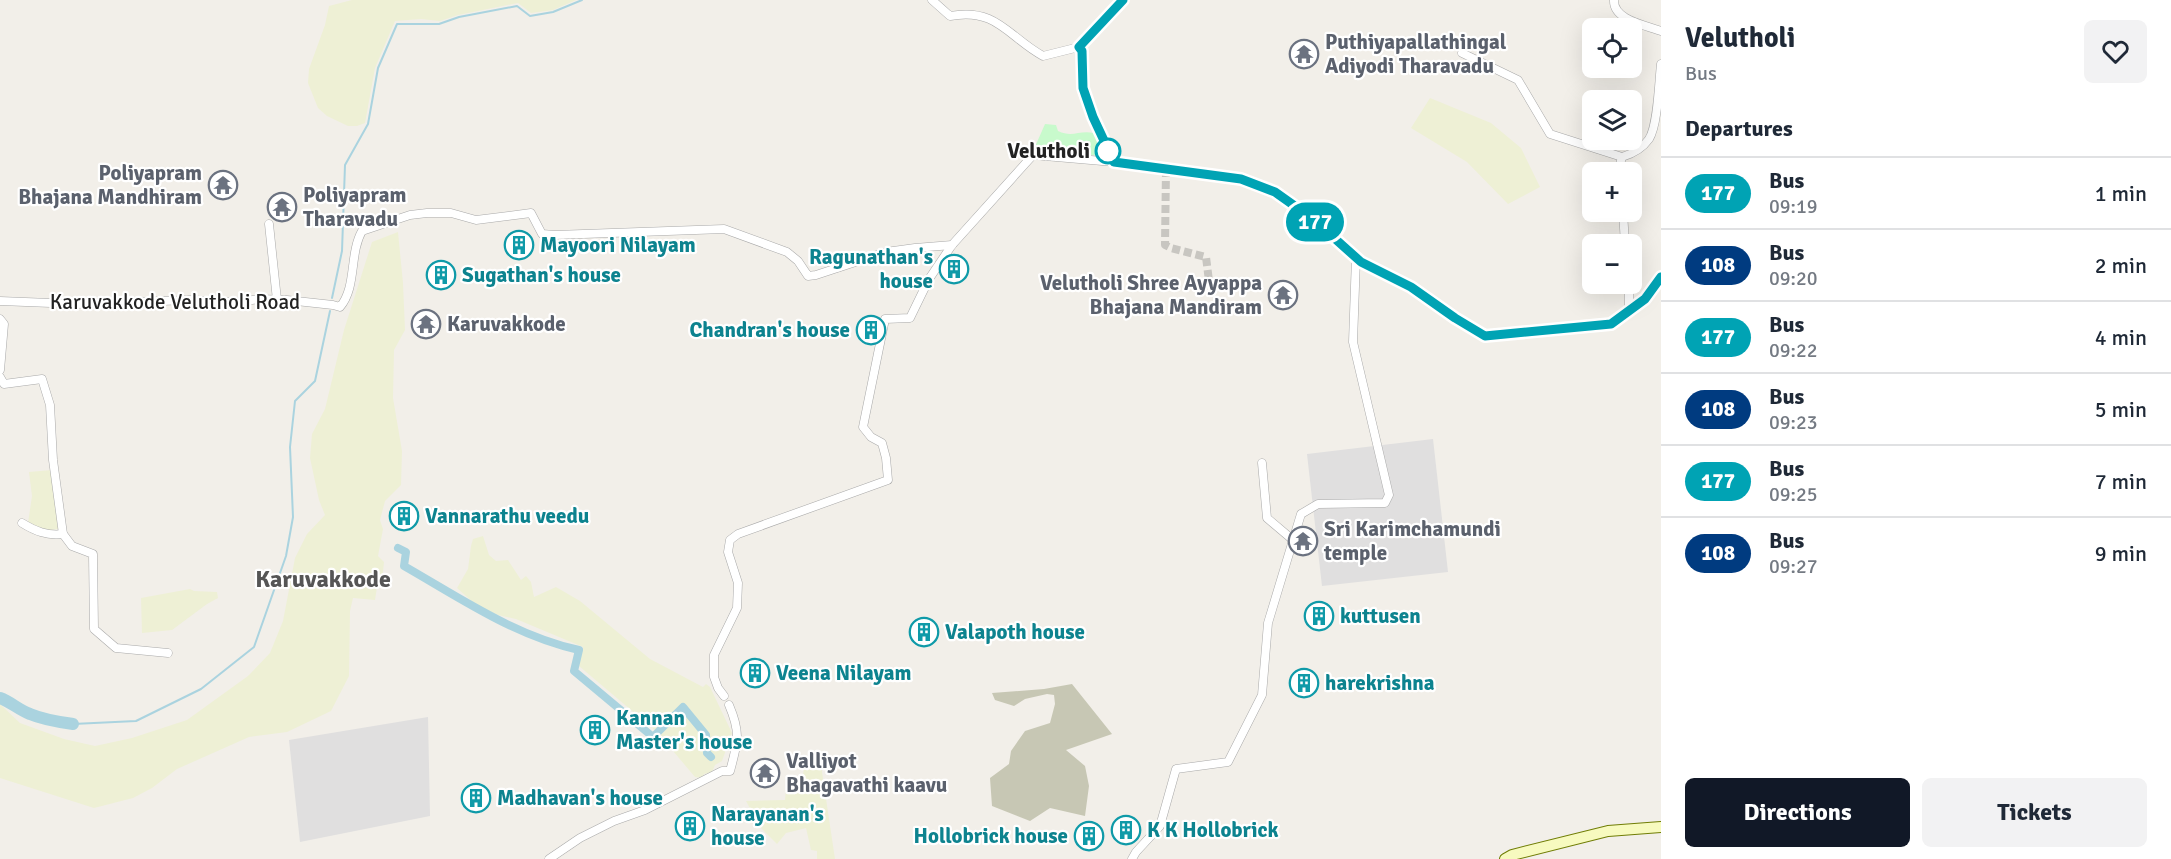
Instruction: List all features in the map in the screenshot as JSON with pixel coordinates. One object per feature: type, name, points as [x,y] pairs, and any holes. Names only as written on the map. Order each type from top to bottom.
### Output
[{"type":"main road","points":[[1505,859],[1512,855],[1608,831],[1661,827]]},
{"type":"street","points":[[932,0],[950,16],[965,13],[978,14],[996,22],[1043,56],[1079,47],[1123,0]]},
{"type":"street","points":[[1614,0],[1614,7],[1619,16],[1661,31]]},
{"type":"street","points":[[1079,47],[1082,51],[1083,88],[1093,117],[1114,162]]},
{"type":"street","points":[[1462,53],[1518,80],[1550,134],[1622,157],[1634,153],[1650,138],[1661,64]]},
{"type":"street","points":[[723,696],[714,676],[714,655],[737,608],[738,583],[728,552],[730,540],[738,534],[888,480],[882,444],[871,437],[863,427],[885,319],[910,318],[929,279],[952,245],[1032,155],[1114,162],[1241,179],[1275,192],[1313,219],[1356,258],[1411,287],[1485,336],[1611,324],[1645,299],[1661,277]]},
{"type":"street","points":[[1621,162],[1622,157]]},
{"type":"street","name":"Karuvakkode Velutholi Road","points":[[0,301],[76,304],[277,300],[339,307],[346,300],[356,241],[362,231],[397,219],[427,213],[451,213],[476,220],[531,213],[542,234],[555,235],[724,229],[786,252],[798,261],[808,276],[886,252],[952,245]]},
{"type":"street","points":[[269,224],[277,300]]},
{"type":"street","points":[[1132,859],[1160,826],[1176,769],[1228,762],[1262,695],[1268,623],[1301,514],[1318,504],[1386,503],[1389,495],[1353,342],[1356,258]]},
{"type":"street","points":[[1629,294],[1629,311]]},
{"type":"street","points":[[0,319],[4,324],[0,370]]},
{"type":"street","points":[[0,377],[4,384],[42,379],[50,405],[53,460],[63,534],[72,546],[93,554],[94,628],[116,648],[168,653]]},
{"type":"street","points":[[1262,463],[1267,518],[1293,540]]},
{"type":"street","points":[[22,523],[36,531],[50,535],[63,534]]},
{"type":"street","points":[[549,859],[580,838],[605,825],[645,810],[722,771],[730,771],[738,735],[737,723],[729,705]]},
{"type":"shaded area","points":[[352,0],[576,0],[553,10],[531,13],[518,3],[440,21],[421,19],[395,21],[375,68],[365,123],[348,126],[327,116],[318,108],[308,83],[309,69],[325,25],[329,6]]},
{"type":"shaded area","points":[[1430,98],[1491,123],[1521,148],[1540,187],[1508,204],[1467,162],[1411,128]]},
{"type":"shaded area","points":[[398,232],[405,330],[394,350],[393,398],[402,451],[401,485],[385,501],[380,520],[383,529],[378,556],[384,562],[382,581],[378,581],[375,600],[353,598],[350,611],[349,676],[331,711],[287,732],[249,737],[177,769],[152,788],[133,798],[94,808],[0,778],[0,704],[20,723],[64,739],[95,746],[132,738],[187,720],[248,676],[270,653],[283,621],[295,558],[307,534],[325,515],[319,500],[310,458],[312,434],[325,409],[344,330],[372,242]]},
{"type":"shaded area","points":[[1433,439],[1448,572],[1322,586],[1307,454]]},
{"type":"shaded area","points":[[52,470],[58,529],[42,531],[28,523],[32,496],[29,472]]},
{"type":"shaded area","points":[[483,536],[489,555],[496,561],[508,560],[521,580],[526,576],[531,582],[534,597],[556,587],[580,601],[650,659],[703,687],[706,684],[710,687],[732,733],[722,761],[715,765],[712,772],[704,774],[703,778],[695,777],[657,732],[579,666],[583,647],[476,605],[457,588],[468,569],[473,539]]},
{"type":"shaded area","points":[[190,589],[217,592],[218,598],[172,630],[142,633],[141,598]]},
{"type":"shaded area","points":[[1072,684],[1112,734],[1066,750],[1085,766],[1089,786],[1085,816],[1050,808],[1030,821],[992,806],[990,778],[1009,764],[1011,751],[1025,731],[1050,723],[1055,704],[1054,695],[1047,694],[1025,699],[1014,706],[995,700],[992,693],[1044,689]]},
{"type":"shaded area","points":[[428,717],[430,816],[300,842],[289,740]]},
{"type":"shaded area","points":[[804,764],[821,765],[835,859],[817,859],[817,851],[811,850],[806,828],[786,833],[777,844],[760,827],[746,801],[785,800],[787,779],[803,778]]},
{"type":"green space","points":[[1045,124],[1056,125],[1058,131],[1068,134],[1094,133],[1102,156],[1034,149]]},
{"type":"waterway","points":[[332,298],[342,251],[345,165],[368,124],[378,68],[397,24],[439,24],[459,17],[517,6],[530,16],[553,12],[582,0]]},
{"type":"waterway","points":[[73,724],[136,721],[201,689],[254,647],[286,556],[293,517],[290,447],[295,401],[315,381],[330,311]]},
{"type":"waterway","points":[[398,548],[406,552],[404,566],[488,615],[555,644],[579,650],[574,671],[653,737],[683,707],[706,735],[707,753],[711,757]]},
{"type":"waterway","points":[[0,698],[35,716],[73,724]]},
{"type":"tunnel","points":[[1166,169],[1165,245],[1206,257],[1209,281]]},
{"type":"bus line","name":"177","points":[[1123,0],[1079,47],[1082,51],[1083,88],[1093,117],[1114,162],[1241,179],[1275,192],[1313,219],[1361,262],[1411,287],[1485,336],[1611,324],[1645,299],[1661,277]]},
{"type":"place","name":"Puthiyapallathingal Adiyodi Tharavadu","points":[[1304,54]]},
{"type":"place","name":"Velutholi","points":[[1108,151]]},
{"type":"place","name":"Poliyapram Bhajana Mandhiram","points":[[223,185]]},
{"type":"place","name":"Poliyapram Tharavadu","points":[[282,207]]},
{"type":"place","name":"Mayoori Nilayam","points":[[519,245]]},
{"type":"place","name":"Ragunathan's house","points":[[954,269]]},
{"type":"place","name":"Sugathan's house","points":[[441,275]]},
{"type":"place","name":"Velutholi Shree Ayyappa Bhajana Mandiram","points":[[1283,295]]},
{"type":"place","name":"Karuvakkode","points":[[426,324]]},
{"type":"place","name":"Chandran's house","points":[[871,330]]},
{"type":"place","name":"Vannarathu veedu","points":[[404,516]]},
{"type":"place","name":"Sri Karimchamundi temple","points":[[1303,541]]},
{"type":"place","name":"kuttusen","points":[[1319,616]]},
{"type":"place","name":"Valapoth house","points":[[924,632]]},
{"type":"place","name":"Veena Nilayam","points":[[755,673]]},
{"type":"place","name":"harekrishna","points":[[1304,683]]},
{"type":"place","name":"Kannan Master's house","points":[[595,730]]},
{"type":"place","name":"Valliyot Bhagavathi kaavu","points":[[765,773]]},
{"type":"place","name":"Madhavan's house","points":[[476,798]]},
{"type":"place","name":"Narayanan's house","points":[[690,826]]},
{"type":"place","name":"K K Hollobrick","points":[[1126,830]]},
{"type":"place","name":"Hollobrick house","points":[[1089,836]]},
{"type":"district","name":"Karuvakkode","points":[[323,579]]}]
